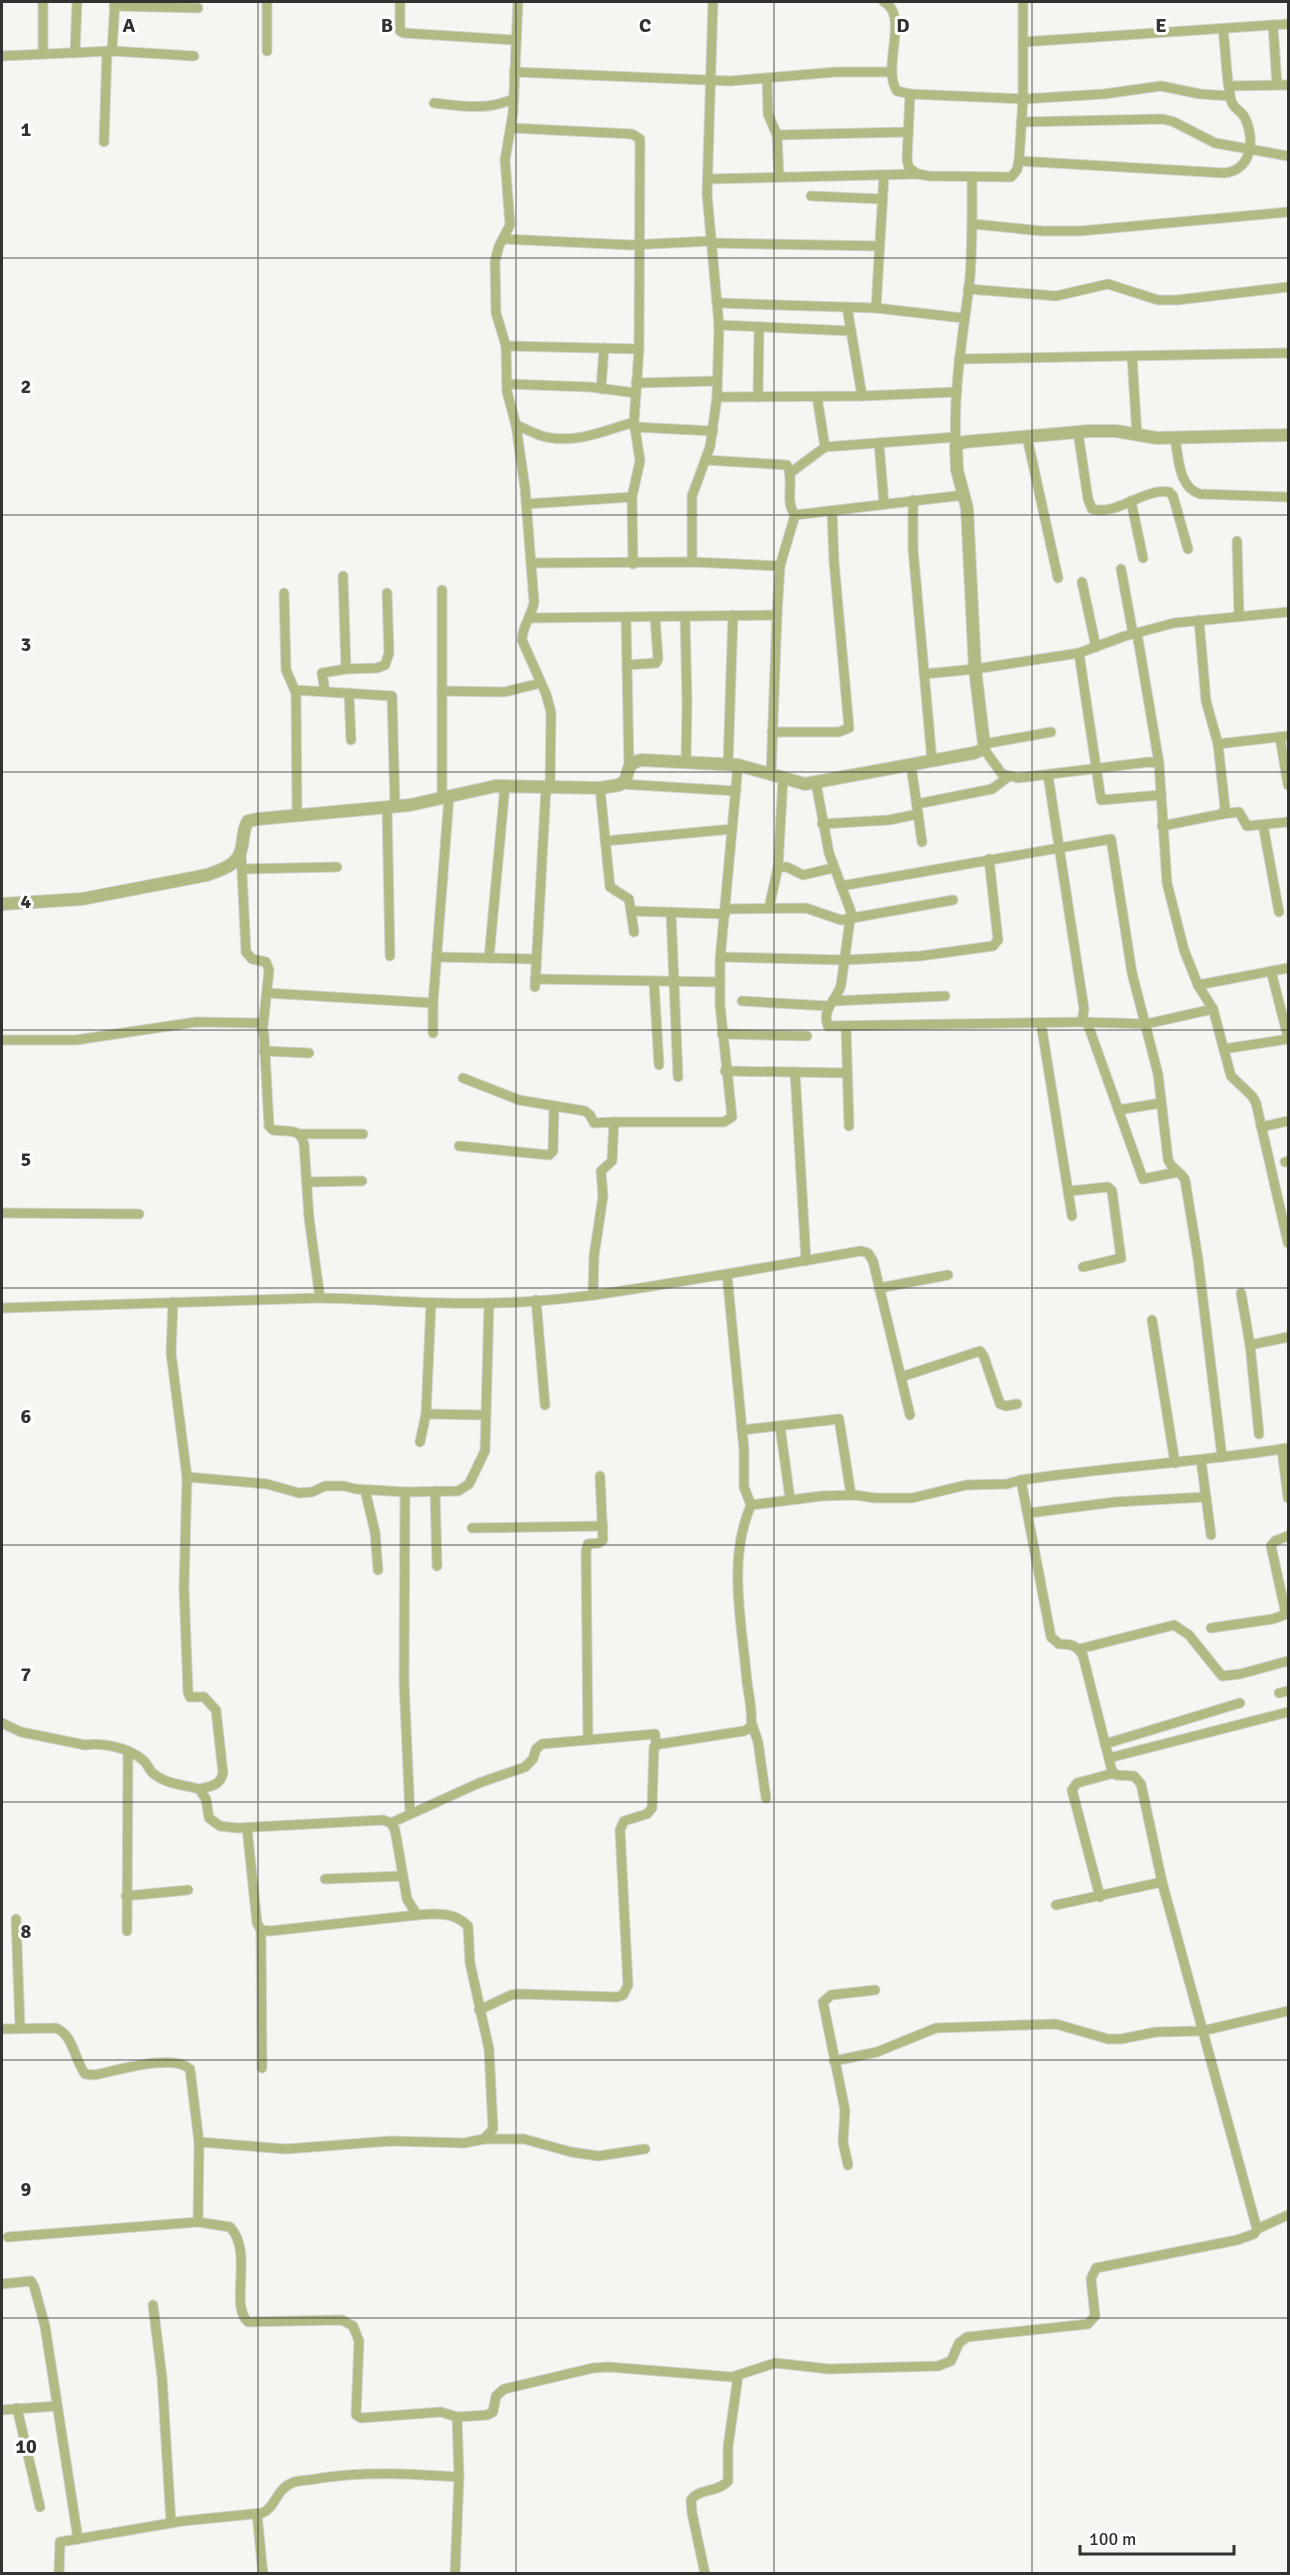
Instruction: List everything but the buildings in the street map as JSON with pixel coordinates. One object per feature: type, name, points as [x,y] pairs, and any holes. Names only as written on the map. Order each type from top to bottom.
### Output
[{"type":"street","points":[[43,2],[44,54]]},
{"type":"street","points":[[75,53],[77,2]]},
{"type":"street","points":[[267,2],[267,51]]},
{"type":"street","points":[[400,2],[399,31],[404,33],[515,40]]},
{"type":"street","points":[[518,2],[511,128],[505,160],[510,225],[499,246],[495,261],[496,313],[506,346],[507,384],[516,425],[526,504],[534,602],[530,618],[522,634],[522,640],[551,712],[535,983],[720,982]]},
{"type":"street","points":[[692,562],[692,496],[713,430],[717,397],[718,303],[707,207],[713,2]]},
{"type":"street","points":[[884,2],[889,4],[893,12],[895,26],[892,84],[897,91],[910,94],[1023,99],[1104,94],[1161,86],[1200,94],[1288,85]]},
{"type":"street","points":[[708,179],[918,174],[1011,177],[1020,161],[1023,99],[1023,2]]},
{"type":"street","points":[[104,142],[114,4],[198,8]]},
{"type":"street","points":[[1023,42],[1288,24]]},
{"type":"street","points":[[1273,25],[1277,85]]},
{"type":"street","points":[[1020,161],[1224,173],[1234,172],[1244,166],[1250,150],[1246,120],[1234,108],[1223,29]]},
{"type":"street","points":[[2,56],[110,51],[194,56]]},
{"type":"street","points":[[514,72],[711,81],[847,72],[891,72]]},
{"type":"street","points":[[767,79],[768,114],[777,135],[779,177]]},
{"type":"street","points":[[910,94],[907,160],[909,168],[918,174]]},
{"type":"street","points":[[434,103],[480,108],[495,106],[513,99]]},
{"type":"street","points":[[1021,122],[1163,119],[1174,122],[1215,143],[1288,156]]},
{"type":"street","points":[[511,128],[637,135],[640,139],[639,349],[634,424],[640,461],[632,497],[633,564]]},
{"type":"street","points":[[777,135],[908,132]]},
{"type":"street","points":[[876,308],[884,175]]},
{"type":"street","points":[[972,177],[973,224],[957,392],[957,470],[964,495],[975,669],[984,746],[997,770],[1008,777]]},
{"type":"street","points":[[811,196],[882,199]]},
{"type":"street","points":[[973,224],[1042,231],[1080,231],[1288,212]]},
{"type":"street","points":[[504,239],[640,245],[711,242],[878,246]]},
{"type":"street","points":[[968,289],[1056,296],[1108,284],[1158,300],[1177,300],[1288,287]]},
{"type":"street","points":[[718,303],[876,308],[963,318]]},
{"type":"street","points":[[847,307],[862,396]]},
{"type":"street","points":[[719,325],[851,331]]},
{"type":"street","points":[[758,397],[759,327]]},
{"type":"street","points":[[506,346],[639,349]]},
{"type":"street","points":[[601,389],[604,348]]},
{"type":"street","points":[[959,359],[1288,353]]},
{"type":"street","points":[[1132,356],[1137,436]]},
{"type":"street","points":[[507,384],[601,389],[717,381]]},
{"type":"street","points":[[717,397],[817,397],[957,392]]},
{"type":"street","points":[[817,397],[825,447]]},
{"type":"street","points":[[516,425],[543,436],[567,439],[634,424],[713,430]]},
{"type":"street","points":[[790,473],[825,447],[879,443],[964,442],[1116,431],[1137,436],[1174,439],[1288,435]]},
{"type":"street","points":[[1078,432],[1088,499],[1092,509],[1107,510],[1163,491],[1184,480]]},
{"type":"street","points":[[1027,437],[1058,578]]},
{"type":"street","points":[[1174,439],[1187,488],[1200,494],[1288,497]]},
{"type":"street","points":[[879,443],[884,504]]},
{"type":"street","points":[[705,460],[782,463],[787,465],[790,473],[790,506],[795,515],[780,566],[771,775]]},
{"type":"street","points":[[1163,491],[1173,496],[1188,549]]},
{"type":"street","points":[[795,515],[964,495]]},
{"type":"street","points":[[526,504],[632,497]]},
{"type":"street","points":[[913,500],[913,549],[932,761]]},
{"type":"street","points":[[1131,501],[1143,558]]},
{"type":"street","points":[[772,732],[839,732],[849,729],[834,562],[832,512]]},
{"type":"street","points":[[1237,541],[1239,616]]},
{"type":"street","points":[[531,563],[692,562],[780,566]]},
{"type":"street","points":[[1121,569],[1159,763],[1162,826],[1170,899],[1186,958],[1198,985],[1213,1009],[1231,1076],[1252,1096],[1256,1103],[1288,1236]]},
{"type":"street","points":[[343,576],[346,669]]},
{"type":"street","points":[[1082,582],[1096,647]]},
{"type":"street","points":[[433,1033],[446,797],[442,692],[442,590]]},
{"type":"street","points":[[284,593],[286,670],[295,690],[297,815]]},
{"type":"street","points":[[325,691],[322,673],[346,669],[377,668],[385,665],[389,653],[387,593]]},
{"type":"street","points":[[924,674],[975,669],[1078,653],[1135,633],[1174,623],[1288,612]]},
{"type":"street","points":[[463,1078],[519,1100],[585,1111],[594,1123],[724,1122],[732,1117],[725,1071],[720,982],[736,790],[733,765],[733,615]]},
{"type":"street","points":[[530,618],[777,615]]},
{"type":"street","points":[[685,616],[686,763]]},
{"type":"street","points":[[627,665],[656,663],[658,659],[655,617]]},
{"type":"street","points":[[620,784],[626,780],[628,767],[626,618]]},
{"type":"street","points":[[1199,620],[1206,700],[1218,744],[1225,808],[1222,814]]},
{"type":"street","points":[[1078,653],[1094,769],[1101,800],[1161,795]]},
{"type":"street","points":[[442,692],[504,693],[541,684]]},
{"type":"street","points":[[295,690],[389,694],[394,699],[390,956]]},
{"type":"street","points":[[349,693],[351,740]]},
{"type":"street","points":[[628,767],[634,761],[642,760],[733,765],[805,784],[932,761],[984,746],[1051,732]]},
{"type":"street","points":[[1218,744],[1284,737],[1288,785]]},
{"type":"street","points":[[822,824],[856,824],[896,819],[917,809],[992,789],[1008,777],[1048,775],[1149,762],[1159,763]]},
{"type":"street","points":[[911,765],[922,842]]},
{"type":"street","points":[[1048,775],[1085,1022],[1143,1179],[1178,1172]]},
{"type":"street","points":[[769,908],[778,867],[783,779]]},
{"type":"street","points":[[816,783],[822,824],[833,868],[851,918],[840,992],[830,1004],[825,1019],[828,1026],[846,1028],[1085,1022],[1146,1024],[1213,1009]]},
{"type":"street","points":[[363,1134],[300,1134],[273,1130],[269,1126],[263,1027],[268,965],[252,959],[246,952],[241,852],[243,829],[248,821],[391,807],[467,791],[505,786],[600,788],[620,784],[736,790]]},
{"type":"street","points":[[489,958],[505,786]]},
{"type":"street","points":[[600,788],[610,886],[612,890],[629,899],[634,932]]},
{"type":"street","points":[[1162,826],[1237,811],[1245,825],[1288,822]]},
{"type":"street","points":[[1263,825],[1279,912]]},
{"type":"street","points":[[605,841],[732,829]]},
{"type":"street","points":[[841,886],[1111,839],[1130,964],[1158,1074],[1168,1160],[1173,1169],[1185,1180],[1198,1259],[1222,1457]]},
{"type":"street","points":[[2,904],[82,899],[207,875],[225,868],[235,861],[241,852]]},
{"type":"street","points":[[721,957],[845,960],[920,956],[993,946],[998,940],[989,859]]},
{"type":"street","points":[[242,869],[337,867]]},
{"type":"street","points":[[778,867],[787,867],[803,875],[833,868]]},
{"type":"street","points":[[631,910],[671,912],[806,908],[835,919],[953,900]]},
{"type":"street","points":[[671,912],[678,1077]]},
{"type":"street","points":[[437,957],[536,959]]},
{"type":"street","points":[[1198,985],[1288,968]]},
{"type":"street","points":[[1224,1049],[1288,1038],[1272,971]]},
{"type":"street","points":[[654,983],[659,1065]]},
{"type":"street","points":[[267,993],[433,1003]]},
{"type":"street","points":[[742,1001],[830,1004],[945,996]]},
{"type":"street","points":[[2,1040],[76,1040],[196,1022],[256,1022],[263,1027]]},
{"type":"street","points":[[1041,1023],[1072,1216]]},
{"type":"street","points":[[846,1028],[849,1126]]},
{"type":"street","points":[[722,1034],[807,1036]]},
{"type":"street","points":[[264,1051],[309,1053]]},
{"type":"street","points":[[725,1071],[847,1073]]},
{"type":"street","points":[[795,1072],[806,1261]]},
{"type":"street","points":[[1118,1110],[1161,1103]]},
{"type":"street","points":[[459,1146],[549,1155],[553,1151],[554,1107]]},
{"type":"street","points":[[1261,1127],[1288,1121]]},
{"type":"street","points":[[594,1295],[594,1256],[603,1196],[600,1177],[601,1171],[612,1161],[614,1122]]},
{"type":"street","points":[[300,1134],[304,1144],[309,1218],[320,1298]]},
{"type":"street","points":[[307,1182],[362,1181]]},
{"type":"street","points":[[1069,1191],[1108,1187],[1112,1191],[1120,1258],[1083,1267]]},
{"type":"street","points":[[2,1213],[139,1214]]},
{"type":"street","points":[[2,1308],[320,1298],[431,1304],[536,1300],[623,1292],[866,1251],[873,1261],[910,1415]]},
{"type":"street","points":[[727,1274],[742,1430],[744,1488],[751,1504],[738,1544],[738,1570],[752,1724],[758,1742],[766,1798]]},
{"type":"street","points":[[879,1288],[948,1275]]},
{"type":"street","points":[[1241,1293],[1250,1344],[1259,1434]]},
{"type":"street","points":[[536,1300],[545,1405]]},
{"type":"street","points":[[2,1723],[32,1734],[128,1751],[145,1762],[153,1774],[169,1782],[199,1789],[217,1785],[221,1780],[223,1773],[216,1710],[204,1697],[190,1697],[188,1692],[184,1588],[187,1478],[171,1353],[173,1302]]},
{"type":"street","points":[[187,1478],[267,1484],[299,1493],[312,1492],[325,1486],[405,1492],[458,1491],[469,1484],[485,1451],[489,1303]]},
{"type":"street","points":[[420,1442],[426,1414],[431,1304]]},
{"type":"street","points":[[1152,1320],[1174,1463]]},
{"type":"street","points":[[1250,1344],[1288,1337]]},
{"type":"street","points":[[901,1377],[980,1351],[984,1356],[1000,1404],[1006,1406],[1017,1404]]},
{"type":"street","points":[[426,1414],[486,1415]]},
{"type":"street","points":[[742,1430],[839,1419],[851,1495]]},
{"type":"street","points":[[780,1426],[790,1499]]},
{"type":"street","points":[[751,1504],[851,1495],[875,1498],[912,1498],[958,1487],[1007,1484],[1091,1470],[1201,1460],[1285,1448],[1288,1498]]},
{"type":"street","points":[[1201,1460],[1211,1535]]},
{"type":"street","points":[[588,1740],[586,1551],[588,1544],[602,1542],[600,1476]]},
{"type":"street","points":[[1021,1480],[1051,1637],[1059,1644],[1072,1644],[1079,1649],[1113,1773]]},
{"type":"street","points":[[365,1490],[375,1532],[378,1570]]},
{"type":"street","points":[[435,1491],[437,1566]]},
{"type":"street","points":[[405,1492],[404,1682],[410,1814]]},
{"type":"street","points":[[1029,1513],[1115,1503],[1206,1497]]},
{"type":"street","points":[[472,1528],[603,1526]]},
{"type":"street","points":[[1211,1628],[1273,1619],[1287,1613],[1270,1546],[1275,1541],[1288,1536]]},
{"type":"street","points":[[1079,1649],[1174,1624],[1189,1635],[1222,1676],[1240,1674],[1288,1661]]},
{"type":"street","points":[[1105,1743],[1240,1703]]},
{"type":"street","points":[[1109,1758],[1288,1712]]},
{"type":"street","points":[[656,1745],[744,1731],[752,1724]]},
{"type":"street","points":[[391,1823],[479,1783],[525,1767],[533,1760],[536,1749],[542,1744],[655,1734],[652,1808],[647,1814],[624,1821],[621,1830],[628,1986],[626,1991],[617,1997],[518,1994],[479,2010]]},
{"type":"street","points":[[127,1932],[128,1751]]},
{"type":"street","points":[[1100,1897],[1072,1790],[1077,1783],[1113,1773],[1134,1776],[1142,1784],[1162,1882],[1257,2229]]},
{"type":"street","points":[[199,1789],[206,1799],[207,1813],[213,1823],[219,1826],[248,1828],[383,1820],[391,1823],[395,1830],[407,1899],[417,1915]]},
{"type":"street","points":[[248,1828],[257,1923],[261,1930],[262,2068]]},
{"type":"street","points":[[325,1879],[403,1876]]},
{"type":"street","points":[[1056,1905],[1162,1882]]},
{"type":"street","points":[[126,1896],[188,1890]]},
{"type":"street","points":[[261,1930],[270,1931],[435,1913],[460,1917],[468,1926],[470,1963],[489,2049],[493,2129],[484,2139]]},
{"type":"street","points":[[16,1919],[20,2028]]},
{"type":"street","points":[[848,2165],[843,2142],[845,2109],[824,2002],[831,1995],[875,1990]]},
{"type":"street","points":[[834,2061],[877,2052],[936,2028],[1056,2024],[1108,2039],[1163,2032],[1202,2031],[1288,2011]]},
{"type":"street","points":[[2,2029],[56,2028],[62,2030],[67,2034],[79,2067],[85,2074],[94,2076],[165,2062],[184,2064],[190,2068],[199,2142],[198,2222]]},
{"type":"street","points":[[199,2142],[286,2149],[391,2141],[464,2143],[484,2139],[524,2139],[571,2152],[598,2156],[645,2149]]},
{"type":"street","points":[[8,2237],[198,2222],[230,2227],[238,2237],[241,2308],[248,2322],[342,2320],[352,2326],[358,2341],[355,2412],[358,2417],[441,2412],[457,2417],[487,2415],[493,2412],[496,2396],[504,2389],[593,2368],[738,2376],[762,2365],[775,2363],[841,2369],[946,2365],[954,2357],[959,2343],[967,2337],[1088,2324],[1095,2316],[1091,2279],[1096,2268],[1237,2240],[1254,2234],[1257,2229],[1288,2214]]},
{"type":"street","points":[[2,2284],[31,2281],[34,2286],[45,2326],[78,2539]]},
{"type":"street","points":[[153,2305],[162,2377],[171,2523]]},
{"type":"street","points":[[705,2574],[691,2500],[697,2494],[719,2488],[728,2481],[728,2447],[738,2376]]},
{"type":"street","points":[[2,2410],[57,2406]]},
{"type":"street","points":[[17,2409],[40,2507]]},
{"type":"street","points":[[455,2574],[459,2477],[457,2417]]},
{"type":"street","points":[[59,2574],[60,2542],[171,2523],[257,2514],[267,2511],[277,2493],[293,2483],[345,2475],[382,2473],[459,2477]]},
{"type":"street","points":[[257,2514],[263,2574]]}]
